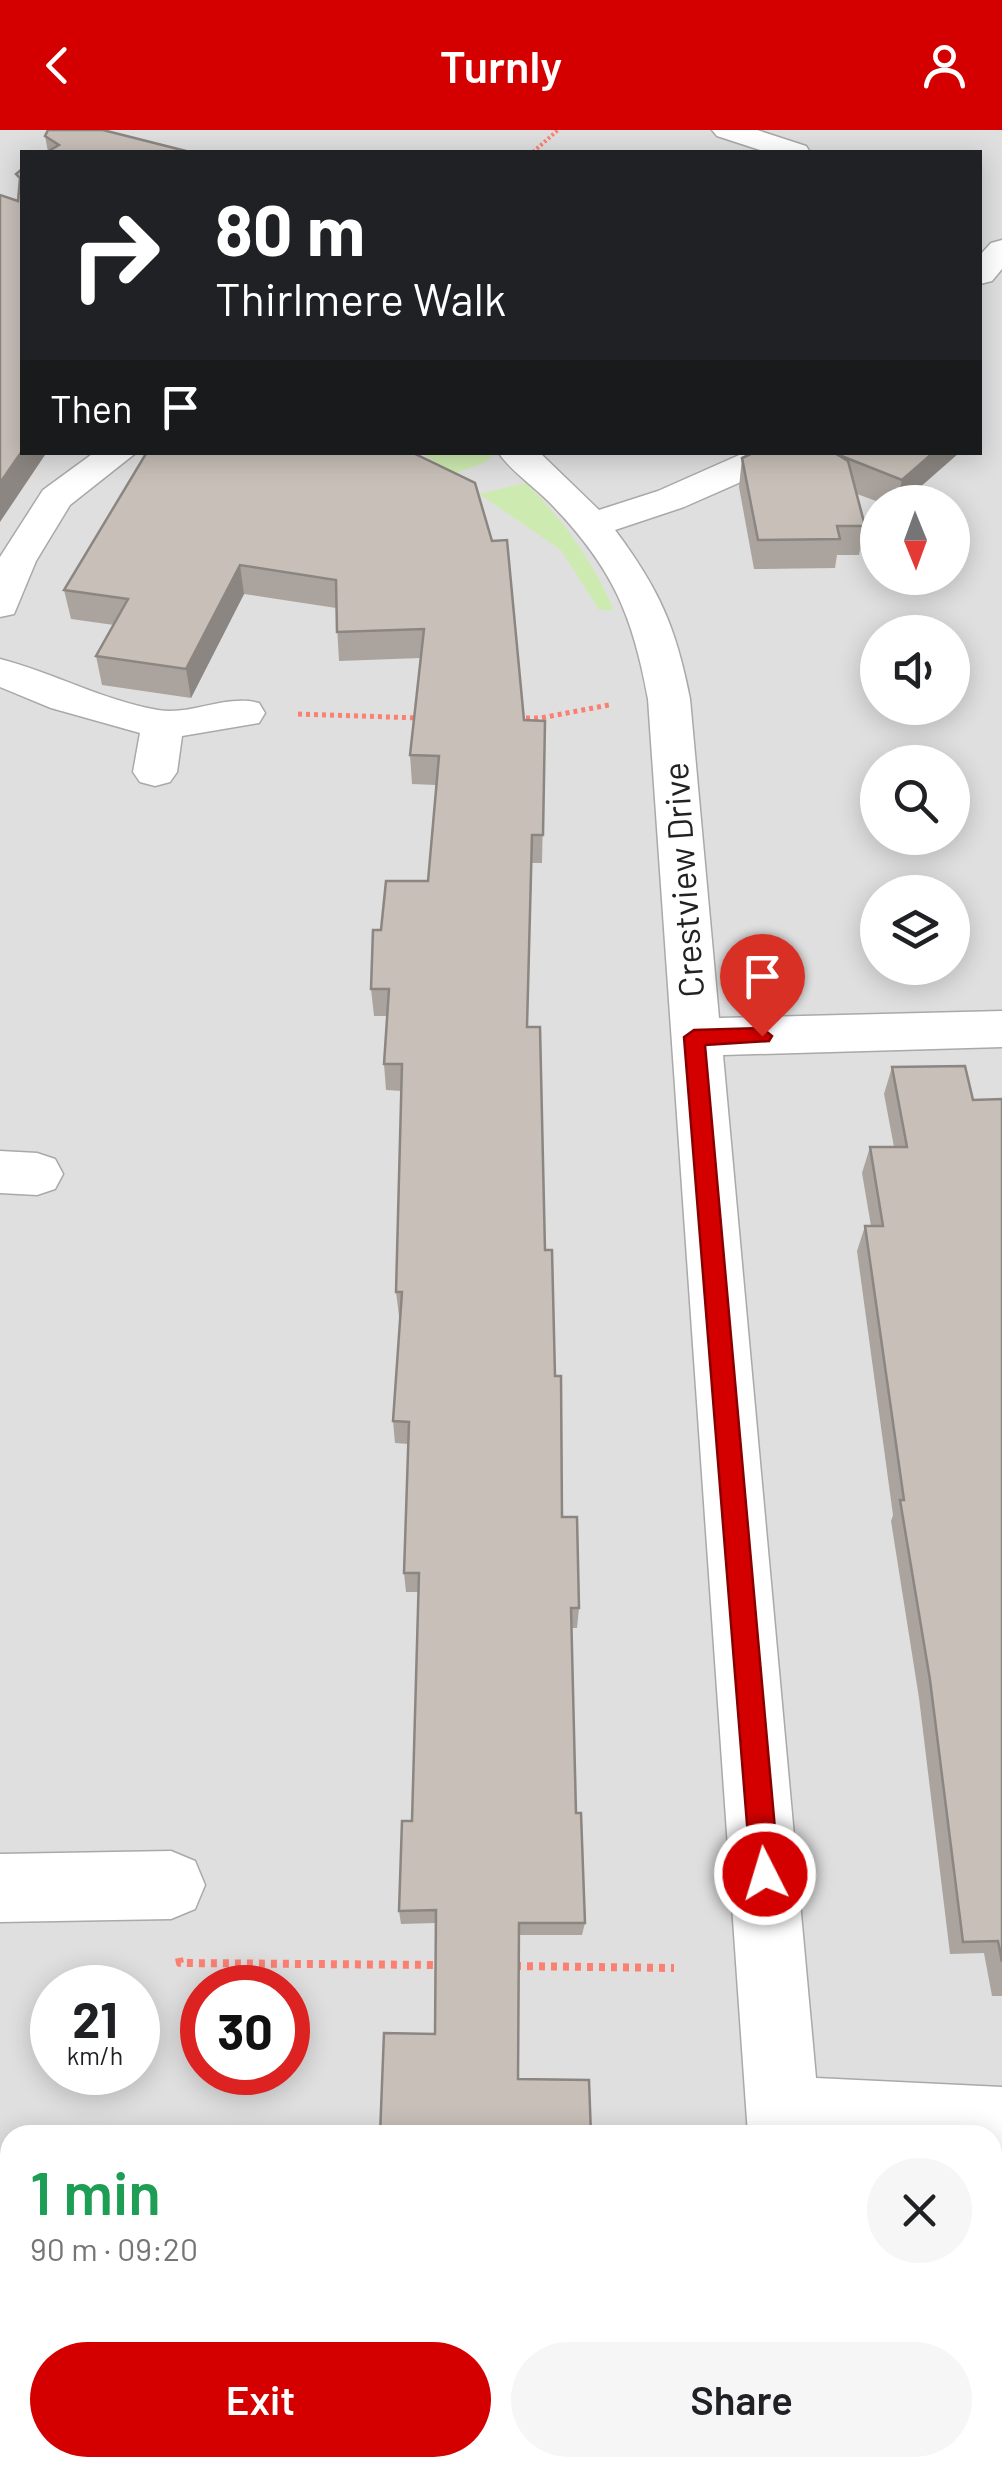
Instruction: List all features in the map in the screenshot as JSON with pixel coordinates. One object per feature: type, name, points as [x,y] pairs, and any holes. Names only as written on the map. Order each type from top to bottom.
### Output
[{"type":"street","points":[[727,130],[790,150]]},
{"type":"street","points":[[982,272],[1002,250]]},
{"type":"street","points":[[0,605],[16,561],[56,498],[115,455]]},
{"type":"street","name":"Crestview Drive","points":[[520,455],[553,482],[593,525],[634,587],[660,654],[668,699],[785,2124]]},
{"type":"street","points":[[593,525],[671,499],[771,455]]},
{"type":"street","points":[[0,672],[66,699],[162,725],[244,714]]},
{"type":"street","points":[[155,772],[162,725]]},
{"type":"street","points":[[694,1037],[1002,1029]]},
{"type":"street","points":[[0,1888],[171,1885]]},
{"type":"street","points":[[785,2124],[1002,2123]]},
{"type":"path","points":[[535,150],[558,130]]},
{"type":"path","points":[[506,718],[541,718],[615,704]]},
{"type":"path","points":[[244,714],[434,718]]},
{"type":"path","points":[[171,1885],[180,1963],[456,1966]]},
{"type":"path","points":[[496,1966],[674,1968]]},
{"type":"shaded area","points":[[0,130],[1002,130],[1002,2125],[0,2125]]},
{"type":"green space","points":[[424,455],[493,455],[484,463],[453,474]]},
{"type":"green space","points":[[526,483],[576,542],[614,610],[599,610],[561,550],[479,494]]},
{"type":"building","points":[[48,130],[103,130],[182,150],[50,150],[59,145],[45,136]]},
{"type":"building","points":[[20,178],[20,454],[0,483],[0,195],[18,201]]},
{"type":"building","points":[[145,455],[417,455],[475,483],[492,541],[507,540],[524,720],[545,721],[543,835],[532,835],[527,1027],[540,1027],[545,1250],[552,1250],[555,1376],[561,1376],[562,1517],[577,1517],[579,1608],[571,1608],[576,1813],[581,1813],[585,1923],[519,1923],[518,2079],[589,2080],[591,2125],[380,2125],[384,2033],[435,2034],[436,1910],[399,1911],[402,1821],[412,1821],[419,1573],[404,1573],[409,1422],[393,1421],[402,1292],[396,1292],[402,1064],[384,1064],[389,989],[371,989],[373,930],[381,930],[386,881],[428,881],[439,756],[410,755],[424,629],[337,632],[336,580],[240,565],[186,669],[96,656],[128,599],[64,590]]},
{"type":"building","points":[[838,455],[848,461],[860,507],[860,526],[837,526],[840,539],[758,540],[742,458]]},
{"type":"building","points":[[839,455],[931,455],[902,480]]},
{"type":"building","points":[[965,1066],[973,1100],[1002,1099],[1002,1962],[998,1941],[963,1942],[865,1226],[883,1226],[870,1147],[907,1147],[892,1067]]},
{"type":"route","points":[[762,1036],[694,1037],[765,1874]]}]
